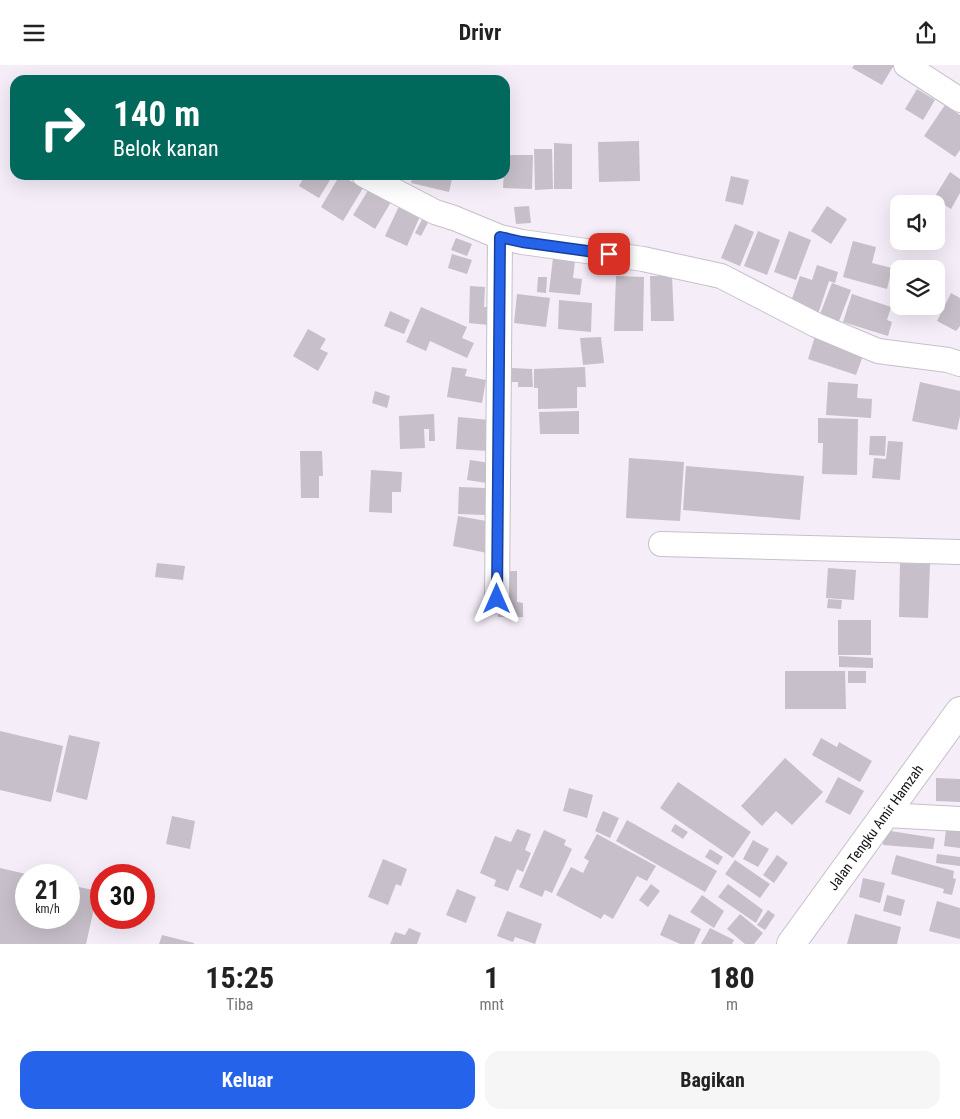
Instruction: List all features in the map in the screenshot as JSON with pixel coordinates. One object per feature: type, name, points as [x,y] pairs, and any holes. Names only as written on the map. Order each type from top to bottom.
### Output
[{"type":"highway","name":"Jalan Tengku Amir Hamzah","points":[[792,944],[960,711]]},
{"type":"street","points":[[906,65],[960,100]]},
{"type":"street","points":[[374,180],[435,212],[500,237],[522,242],[643,259],[721,277],[816,325],[878,351],[960,364]]},
{"type":"street","points":[[497,599],[500,237]]},
{"type":"street","points":[[661,544],[960,552]]},
{"type":"street","points":[[886,815],[960,819]]},
{"type":"building","points":[[854,65],[894,65],[882,85],[852,68]]},
{"type":"building","points":[[917,89],[935,100],[923,120],[905,109]]},
{"type":"building","points":[[945,105],[960,115],[960,150],[955,157],[924,136]]},
{"type":"building","points":[[639,141],[640,181],[599,182],[598,142]]},
{"type":"building","points":[[554,143],[572,144],[572,189],[554,189]]},
{"type":"building","points":[[534,149],[552,149],[553,189],[535,190]]},
{"type":"building","points":[[510,155],[533,155],[532,189],[503,188],[503,180],[510,180]]},
{"type":"building","points":[[950,172],[960,179],[960,193],[951,209],[945,205],[945,195],[936,195]]},
{"type":"building","points":[[731,176],[749,180],[743,205],[725,201]]},
{"type":"building","points":[[302,180],[330,180],[319,198],[299,186]]},
{"type":"building","points":[[337,180],[349,180],[363,188],[343,221],[321,207]]},
{"type":"building","points":[[412,180],[452,180],[449,192],[411,183]]},
{"type":"building","points":[[372,184],[394,197],[375,229],[353,215]]},
{"type":"building","points":[[400,204],[421,214],[407,246],[385,236]]},
{"type":"building","points":[[529,206],[531,223],[516,224],[514,207]]},
{"type":"building","points":[[827,206],[847,219],[831,244],[811,231]]},
{"type":"building","points":[[425,214],[431,217],[421,236],[415,233]]},
{"type":"building","points":[[735,224],[754,232],[740,266],[721,258]]},
{"type":"building","points":[[758,231],[780,240],[767,275],[744,266]]},
{"type":"building","points":[[789,231],[811,240],[796,280],[774,272]]},
{"type":"building","points":[[456,238],[472,244],[467,256],[451,250]]},
{"type":"building","points":[[853,241],[876,247],[872,263],[890,268],[887,289],[843,277]]},
{"type":"building","points":[[452,254],[472,260],[467,274],[448,268]]},
{"type":"building","points":[[553,258],[575,261],[573,278],[582,279],[580,295],[549,292]]},
{"type":"building","points":[[817,265],[838,272],[835,283],[829,281],[818,314],[790,304],[800,276],[812,280]]},
{"type":"building","points":[[616,276],[644,277],[643,331],[614,331]]},
{"type":"building","points":[[650,276],[672,276],[674,321],[651,321]]},
{"type":"building","points":[[538,277],[547,277],[546,293],[537,292]]},
{"type":"building","points":[[832,283],[851,290],[836,329],[817,322]]},
{"type":"building","points":[[470,286],[485,287],[484,307],[489,307],[488,325],[469,323]]},
{"type":"building","points":[[951,293],[960,298],[960,326],[956,331],[937,321],[940,315],[945,315],[945,305]]},
{"type":"building","points":[[517,294],[550,298],[546,327],[514,323]]},
{"type":"building","points":[[852,294],[890,307],[887,320],[892,322],[888,336],[843,322]]},
{"type":"building","points":[[559,300],[592,303],[591,332],[558,329]]},
{"type":"building","points":[[421,307],[467,327],[462,338],[474,343],[467,358],[430,341],[426,351],[406,342]]},
{"type":"building","points":[[390,311],[410,320],[404,334],[384,326]]},
{"type":"building","points":[[308,329],[326,339],[320,349],[328,353],[318,371],[293,356]]},
{"type":"building","points":[[816,333],[865,350],[856,375],[808,359]]},
{"type":"building","points":[[601,337],[604,363],[583,365],[580,338]]},
{"type":"building","points":[[452,367],[467,369],[465,376],[486,380],[482,403],[447,397]]},
{"type":"building","points":[[585,367],[586,387],[577,387],[577,408],[538,409],[538,388],[534,388],[534,369]]},
{"type":"building","points":[[512,368],[532,369],[533,387],[518,387],[518,382],[511,382]]},
{"type":"building","points":[[828,382],[858,384],[857,398],[872,399],[871,418],[826,415]]},
{"type":"building","points":[[920,382],[960,391],[960,416],[957,430],[912,421]]},
{"type":"building","points":[[375,391],[390,396],[387,408],[372,403]]},
{"type":"building","points":[[579,411],[579,434],[540,434],[539,412]]},
{"type":"building","points":[[434,414],[435,441],[429,441],[429,429],[424,429],[425,448],[400,449],[399,416]]},
{"type":"building","points":[[458,417],[490,420],[488,451],[456,449]]},
{"type":"building","points":[[818,418],[858,419],[857,475],[822,474],[823,443],[818,443]]},
{"type":"building","points":[[870,436],[886,436],[885,456],[869,455]]},
{"type":"building","points":[[888,441],[903,442],[900,480],[872,478],[874,458],[886,459]]},
{"type":"building","points":[[300,451],[322,451],[323,476],[319,476],[319,498],[301,498]]},
{"type":"building","points":[[629,458],[684,462],[680,521],[626,518]]},
{"type":"building","points":[[470,460],[490,463],[487,483],[467,480]]},
{"type":"building","points":[[686,466],[804,476],[800,520],[683,510]]},
{"type":"building","points":[[371,470],[402,472],[401,492],[392,492],[392,513],[369,512]]},
{"type":"building","points":[[459,487],[486,488],[485,515],[458,514]]},
{"type":"building","points":[[458,516],[492,522],[487,553],[453,546]]},
{"type":"building","points":[[157,563],[185,566],[183,580],[155,577]]},
{"type":"building","points":[[900,563],[930,564],[928,618],[899,617]]},
{"type":"building","points":[[828,568],[856,570],[854,600],[826,598]]},
{"type":"building","points":[[498,571],[517,571],[517,602],[523,603],[523,617],[498,617]]},
{"type":"building","points":[[828,599],[842,600],[841,609],[827,608]]},
{"type":"building","points":[[838,620],[871,620],[871,655],[838,655]]},
{"type":"building","points":[[839,656],[873,658],[873,668],[839,667]]},
{"type":"building","points":[[785,671],[845,671],[846,709],[785,709]]},
{"type":"building","points":[[848,671],[866,671],[866,683],[848,683]]},
{"type":"building","points":[[0,731],[63,746],[51,802],[0,790]]},
{"type":"building","points":[[69,735],[100,742],[87,800],[56,792]]},
{"type":"building","points":[[821,738],[837,747],[839,742],[872,761],[860,782],[812,755]]},
{"type":"building","points":[[785,758],[823,792],[792,825],[776,811],[762,826],[741,806]]},
{"type":"building","points":[[838,777],[864,791],[850,815],[825,802]]},
{"type":"building","points":[[936,778],[960,779],[960,802],[936,801]]},
{"type":"building","points":[[678,782],[751,832],[733,858],[660,808]]},
{"type":"building","points":[[569,788],[593,795],[587,818],[563,811]]},
{"type":"building","points":[[603,811],[619,818],[610,838],[595,831]]},
{"type":"building","points":[[172,816],[195,821],[190,849],[166,844]]},
{"type":"building","points":[[627,820],[717,871],[705,892],[616,841]]},
{"type":"building","points":[[947,821],[960,823],[960,848],[944,846]]},
{"type":"building","points":[[675,824],[688,832],[683,839],[671,831]]},
{"type":"building","points":[[517,829],[531,834],[525,850],[531,853],[523,872],[517,869],[508,891],[494,886],[496,880],[480,873],[495,836],[511,842]]},
{"type":"building","points":[[544,830],[566,840],[564,845],[572,849],[552,893],[545,890],[542,897],[519,887]]},
{"type":"building","points":[[884,830],[935,838],[933,849],[883,845]]},
{"type":"building","points":[[597,834],[656,866],[647,881],[637,876],[613,919],[604,914],[601,919],[556,895],[571,867],[583,873],[589,861],[584,858]]},
{"type":"building","points":[[753,840],[769,849],[758,867],[743,859]]},
{"type":"building","points":[[710,849],[723,857],[718,865],[705,857]]},
{"type":"building","points":[[937,854],[960,857],[960,866],[936,863]]},
{"type":"building","points":[[777,855],[788,863],[774,883],[763,875]]},
{"type":"building","points":[[896,855],[954,871],[953,878],[956,879],[952,895],[943,893],[944,889],[891,874]]},
{"type":"building","points":[[383,859],[407,869],[401,886],[396,884],[388,905],[368,897]]},
{"type":"building","points":[[735,860],[770,884],[760,898],[725,874]]},
{"type":"building","points":[[0,868],[15,871],[15,929],[80,929],[80,887],[90,889],[90,926],[86,944],[0,944]]},
{"type":"building","points":[[863,878],[885,883],[880,903],[859,897]]},
{"type":"building","points":[[651,884],[660,891],[648,907],[639,900]]},
{"type":"building","points":[[728,884],[763,910],[756,923],[718,897]]},
{"type":"building","points":[[457,889],[476,897],[466,923],[446,915]]},
{"type":"building","points":[[702,895],[724,911],[714,928],[690,912]]},
{"type":"building","points":[[887,895],[905,900],[901,916],[883,911]]},
{"type":"building","points":[[937,901],[960,908],[960,939],[929,931]]},
{"type":"building","points":[[768,910],[775,915],[765,930],[757,925]]},
{"type":"building","points":[[507,911],[542,924],[535,944],[515,937],[513,942],[497,936]]},
{"type":"building","points":[[669,914],[701,929],[694,944],[680,944],[660,935]]},
{"type":"building","points":[[740,914],[763,933],[754,944],[745,944],[727,929]]},
{"type":"building","points":[[855,914],[901,927],[897,944],[847,944]]},
{"type":"building","points":[[409,928],[421,933],[417,944],[390,944],[395,932],[405,935]]},
{"type":"building","points":[[710,928],[734,940],[732,944],[701,944]]},
{"type":"building","points":[[162,935],[194,943],[194,944],[159,944]]},
{"type":"route","points":[[497,599],[500,237],[522,242],[609,254]]}]
